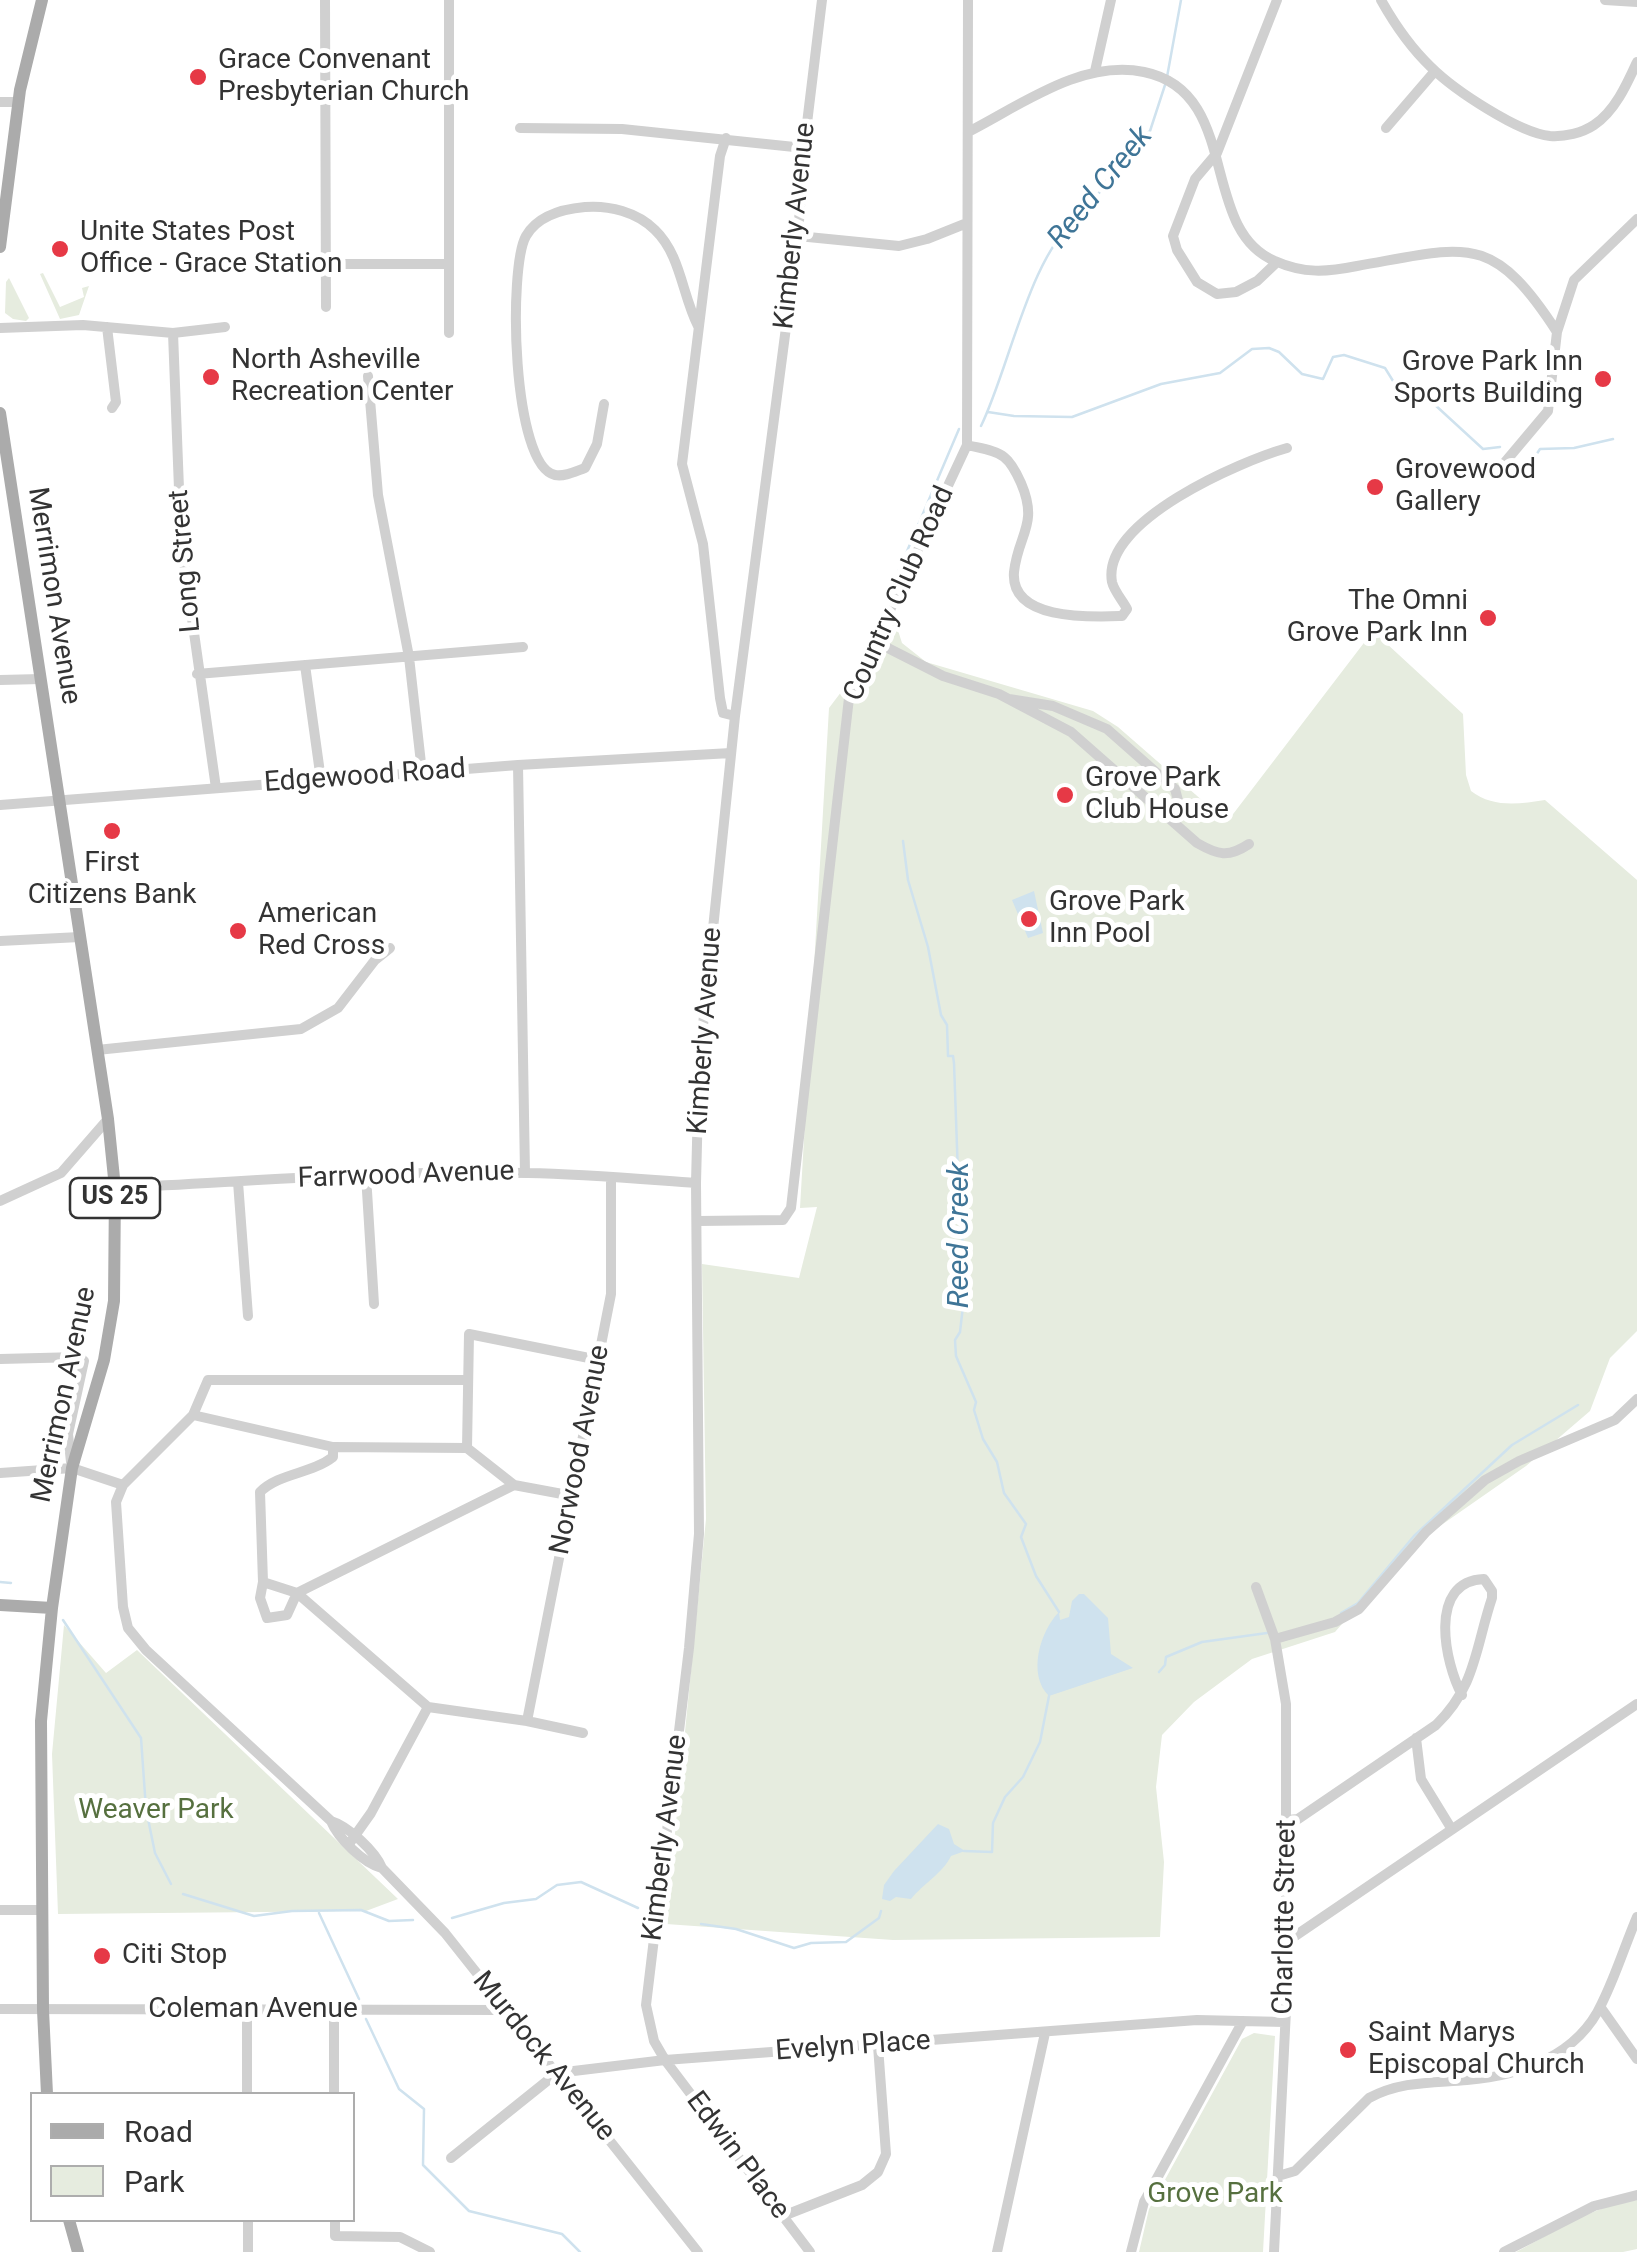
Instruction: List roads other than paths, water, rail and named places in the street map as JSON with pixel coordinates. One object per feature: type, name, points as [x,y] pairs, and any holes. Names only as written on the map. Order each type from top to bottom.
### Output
[{"type":"main road","points":[[0,247],[18,102],[42,0]]},
{"type":"main road","name":"Merrimon Avenue","points":[[0,413],[108,1119],[115,1188],[112,1316],[104,1360],[72,1468],[41,1720],[47,2092]]},
{"type":"main road","points":[[0,1605],[52,1608]]},
{"type":"main road","points":[[69,2222],[78,2252]]},
{"type":"street","points":[[325,0],[326,307]]},
{"type":"street","points":[[449,332],[450,0]]},
{"type":"street","name":"Kimberly Avenue","points":[[665,2060],[654,2041],[646,2005],[689,1648],[698,1534],[699,1064],[735,716],[798,236],[822,0]]},
{"type":"street","name":"Country Club Road","points":[[698,1221],[783,1220],[791,1208],[850,698],[968,445],[968,0]]},
{"type":"street","points":[[1095,71],[1111,0]]},
{"type":"street","points":[[1277,0],[1217,153],[1195,180],[1173,236],[1177,250],[1198,282],[1217,294],[1236,292],[1257,281],[1277,262]]},
{"type":"street","points":[[1381,0],[1410,46],[1435,71],[1538,134],[1564,136],[1596,124],[1624,89],[1637,62]]},
{"type":"street","points":[[1605,0],[1637,2]]},
{"type":"street","points":[[968,132],[1095,71],[1128,70],[1159,76],[1172,82],[1204,121],[1217,153],[1232,212],[1244,239],[1260,254],[1301,270],[1324,272],[1440,252],[1480,255],[1499,263],[1524,284],[1557,332]]},
{"type":"street","points":[[1386,128],[1435,71]]},
{"type":"street","points":[[0,102],[18,102]]},
{"type":"street","points":[[520,128],[622,128],[804,148]]},
{"type":"street","points":[[726,138],[720,156],[682,464],[704,544],[720,698],[723,712],[735,716]]},
{"type":"street","points":[[604,404],[597,444],[585,468],[554,475],[545,469],[527,430],[520,401],[519,369],[518,254],[528,232],[542,220],[557,211],[606,206],[632,215],[654,229],[673,254],[698,326]]},
{"type":"street","points":[[1494,474],[1548,411],[1557,332],[1574,280],[1637,219]]},
{"type":"street","points":[[798,236],[899,246],[967,223]]},
{"type":"street","points":[[326,264],[448,264]]},
{"type":"street","points":[[0,328],[107,327],[174,333],[225,327]]},
{"type":"street","points":[[107,327],[116,402],[112,408]]},
{"type":"street","name":"Long Street","points":[[174,333],[181,540],[216,788]]},
{"type":"street","points":[[368,376],[378,495],[409,657],[422,772]]},
{"type":"street","points":[[968,445],[1003,455],[1030,503],[1014,574],[1019,592],[1030,606],[1058,614],[1108,616],[1122,616],[1127,609],[1112,583],[1114,566],[1124,542],[1144,518],[1216,476],[1287,448]]},
{"type":"street","points":[[874,641],[943,676],[1008,699],[1071,732],[1197,843],[1226,855],[1249,844]]},
{"type":"street","points":[[197,674],[523,647]]},
{"type":"street","points":[[306,664],[321,780]]},
{"type":"street","points":[[0,680],[42,680]]},
{"type":"street","points":[[1008,699],[1053,706],[1108,729],[1175,789],[1180,808],[1175,822]]},
{"type":"street","name":"Edgewood Road","points":[[0,804],[518,764],[731,753]]},
{"type":"street","points":[[518,764],[525,1172]]},
{"type":"street","points":[[0,941],[80,937]]},
{"type":"street","points":[[97,1050],[301,1029],[338,1008],[375,960],[390,948]]},
{"type":"street","points":[[0,1201],[61,1173],[108,1119]]},
{"type":"street","name":"Farrwood Avenue","points":[[115,1188],[366,1175],[525,1172],[696,1183]]},
{"type":"street","points":[[366,1175],[374,1304]]},
{"type":"street","name":"Norwood Avenue","points":[[527,1722],[611,1294],[611,1177]]},
{"type":"street","points":[[238,1182],[248,1316]]},
{"type":"street","points":[[467,1448],[468,1334],[599,1360]]},
{"type":"street","points":[[0,1359],[84,1360],[68,1434],[72,1468]]},
{"type":"street","points":[[0,1472],[72,1468],[123,1485],[193,1415],[208,1380],[467,1380]]},
{"type":"street","points":[[1275,1640],[1360,1610],[1426,1532],[1486,1480],[1519,1461],[1615,1420],[1637,1399]]},
{"type":"street","points":[[193,1415],[333,1447],[467,1448],[514,1485],[573,1496]]},
{"type":"street","points":[[333,1447],[332,1457],[319,1468],[271,1482],[260,1492],[260,1598],[267,1618],[287,1615],[297,1594],[514,1485]]},
{"type":"street","name":"Murdock Avenue","points":[[123,1485],[115,1514],[128,1628],[146,1650],[331,1821],[374,1866],[382,1868],[445,1934],[698,2252]]},
{"type":"street","points":[[1288,1820],[1298,1819],[1436,1725],[1462,1695],[1470,1682],[1492,1591],[1484,1580],[1474,1580],[1451,1597],[1446,1616],[1448,1665],[1462,1695]]},
{"type":"street","points":[[262,1582],[297,1594],[428,1707],[583,1733]]},
{"type":"street","name":"Charlotte Street","points":[[1256,1587],[1275,1640],[1284,1683],[1288,1820],[1285,2022],[1274,2252]]},
{"type":"street","points":[[1287,1938],[1296,1936],[1637,1704]]},
{"type":"street","points":[[352,1841],[428,1707]]},
{"type":"street","points":[[1416,1738],[1422,1779],[1452,1828]]},
{"type":"street","points":[[0,1910],[44,1910]]},
{"type":"street","points":[[1278,2176],[1295,2171],[1369,2098],[1382,2091],[1412,2082],[1504,2077],[1548,2060],[1579,2035],[1601,2008],[1634,1933],[1637,1917]]},
{"type":"street","points":[[1601,2008],[1637,2059]]},
{"type":"street","name":"Coleman Avenue","points":[[0,2009],[506,2010]]},
{"type":"street","points":[[334,2010],[334,2092]]},
{"type":"street","points":[[247,2012],[247,2092]]},
{"type":"street","name":"Evelyn Place","points":[[557,2073],[665,2060],[1197,2020],[1285,2022]]},
{"type":"street","points":[[1131,2252],[1144,2202],[1243,2021]]},
{"type":"street","points":[[997,2252],[1045,2033]]},
{"type":"street","points":[[783,2216],[862,2185],[878,2172],[886,2154],[878,2046]]},
{"type":"street","name":"Edwin Place","points":[[665,2060],[810,2252]]},
{"type":"street","points":[[451,2158],[557,2073]]},
{"type":"street","points":[[1504,2252],[1594,2206],[1637,2194]]},
{"type":"street","points":[[248,2222],[248,2252]]},
{"type":"street","points":[[335,2222],[336,2236],[400,2237],[430,2252]]},
{"type":"street","points":[[400,2237],[400,2252]]},
{"type":"water","name":"Grove Park Inn Pool","points":[[1034,891],[1043,933],[1028,938],[1012,900]]},
{"type":"water","points":[[1084,1594],[1108,1618],[1111,1654],[1133,1668],[1049,1696],[1042,1687],[1037,1665],[1042,1641],[1059,1612],[1060,1620],[1069,1617],[1072,1601]]},
{"type":"water","points":[[938,1824],[949,1829],[954,1844],[965,1851],[951,1856],[911,1899],[882,1899],[884,1885],[894,1871]]},
{"type":"waterway","name":"Reed Creek","points":[[1167,77],[1181,0]]},
{"type":"waterway","name":"Reed Creek","points":[[981,426],[1047,258],[1061,235],[1078,218],[1087,195],[1099,193],[1127,147],[1150,131],[1165,85]]},
{"type":"waterway","points":[[988,412],[1072,417],[1161,384],[1220,373],[1252,349],[1269,348],[1279,352],[1302,374],[1323,379],[1333,357],[1344,355],[1385,368],[1398,389],[1434,404],[1483,449],[1500,447]]},
{"type":"waterway","name":"Reed Creek","points":[[899,570],[959,429]]},
{"type":"waterway","points":[[1536,455],[1540,449],[1574,448],[1613,439]]},
{"type":"waterway","name":"Reed Creek","points":[[903,841],[908,880],[928,947],[941,1015],[947,1025],[948,1056],[953,1056],[954,1063],[966,1280],[960,1332],[955,1340],[956,1356],[976,1402],[974,1410],[983,1439],[997,1462],[1004,1493],[1026,1524],[1021,1537],[1036,1576],[1059,1612]]},
{"type":"waterway","points":[[1341,1613],[1358,1603],[1414,1536],[1512,1445],[1578,1405]]},
{"type":"waterway","name":"Reed Creek","points":[[0,1582],[11,1583]]},
{"type":"waterway","name":"Reed Creek","points":[[63,1620],[141,1738],[146,1809],[155,1853],[171,1884]]},
{"type":"waterway","points":[[1159,1672],[1166,1657],[1202,1642],[1267,1633]]},
{"type":"waterway","name":"Reed Creek","points":[[964,1851],[992,1852],[993,1823],[1040,1742],[1049,1696]]},
{"type":"waterway","name":"Reed Creek","points":[[452,1918],[504,1903],[536,1899],[557,1885],[581,1882],[638,1908]]},
{"type":"waterway","name":"Reed Creek","points":[[183,1894],[254,1916],[361,1910],[389,1921],[413,1920]]},
{"type":"waterway","name":"Reed Creek","points":[[701,1924],[736,1929],[794,1948],[811,1943],[846,1942],[879,1918],[881,1911]]},
{"type":"waterway","points":[[319,1913],[359,1999]]},
{"type":"waterway","points":[[366,2019],[399,2089],[424,2109],[423,2165],[469,2211],[562,2234],[580,2252]]},
{"type":"place","name":"Grace Convenant Presbyterian Church","points":[[198,77]]},
{"type":"place","name":"Unite States Post Office - Grace Station","points":[[60,249]]},
{"type":"place","name":"North Asheville Recreation Center","points":[[211,377]]},
{"type":"place","name":"Grove Park Inn Sports Building","points":[[1603,379]]},
{"type":"place","name":"Grovewood Gallery","points":[[1375,487]]},
{"type":"place","name":"The Omni Grove Park Inn","points":[[1488,618]]},
{"type":"place","name":"Grove Park Club House","points":[[1065,795]]},
{"type":"place","name":"First Citizens Bank","points":[[112,831]]},
{"type":"place","name":"Grove Park Inn Pool","points":[[1029,919]]},
{"type":"place","name":"American Red Cross","points":[[238,931]]},
{"type":"place","name":"Citi Stop","points":[[102,1956]]},
{"type":"place","name":"Saint Marys Episcopal Church","points":[[1348,2050]]},
{"type":"park label","name":"Weaver Park","points":[[156,1811]]},
{"type":"park label","name":"Grove Park","points":[[1215,2195]]}]
